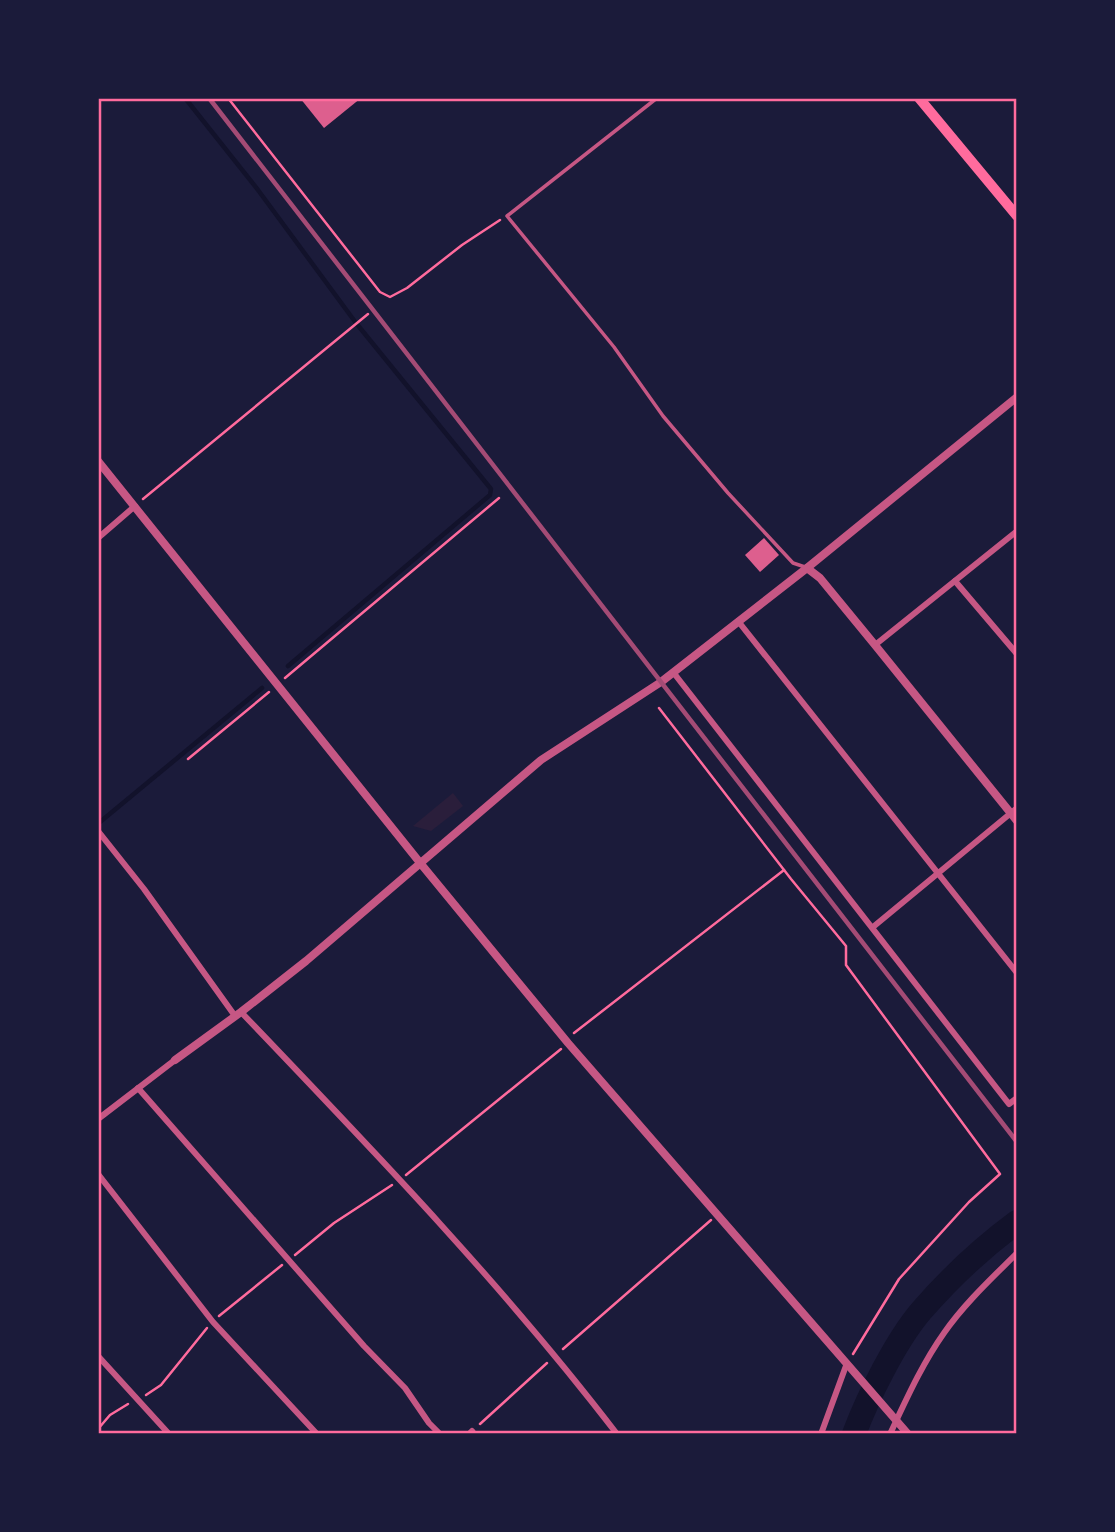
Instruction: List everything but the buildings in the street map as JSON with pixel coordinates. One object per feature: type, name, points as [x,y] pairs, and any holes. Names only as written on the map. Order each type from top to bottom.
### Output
[{"type":"main road","points":[[919,98],[1017,216]]},
{"type":"street","points":[[98,1119],[238,1014],[421,864],[541,760],[673,672],[807,568],[1017,397]]},
{"type":"street","points":[[98,461],[568,1043],[908,1434]]},
{"type":"street","points":[[98,538],[135,506]]},
{"type":"street","points":[[875,645],[1017,531]]},
{"type":"street","points":[[807,568],[820,578],[1015,814],[873,927]]},
{"type":"street","points":[[955,581],[1016,652]]},
{"type":"street","points":[[737,621],[1017,973]]},
{"type":"street","points":[[673,672],[1009,1104],[1017,1098]]},
{"type":"street","points":[[98,831],[238,1014],[400,1179],[555,1356],[617,1434]]},
{"type":"street","points":[[138,1088],[364,1346],[405,1388],[440,1434]]},
{"type":"street","points":[[98,1174],[212,1321],[317,1434]]},
{"type":"street","points":[[890,1434],[894,1418],[944,1333],[1017,1253]]},
{"type":"street","points":[[98,1356],[170,1434]]},
{"type":"street","points":[[812,1434],[822,1430],[847,1363]]},
{"type":"lane","points":[[657,98],[507,216],[614,346],[663,416],[728,493],[793,563],[807,568]]},
{"type":"path","points":[[228,98],[380,292],[390,297],[407,288],[462,245],[507,216]]},
{"type":"path","points":[[135,506],[368,314]]},
{"type":"path","points":[[188,759],[499,499]]},
{"type":"path","points":[[659,708],[846,946],[846,965],[1000,1174],[969,1202],[899,1279],[847,1363]]},
{"type":"path","points":[[568,1043],[575,1032],[784,870]]},
{"type":"path","points":[[472,1433],[555,1356],[718,1214]]},
{"type":"path","points":[[98,1429],[110,1415],[161,1385],[212,1321]]},
{"type":"shaded area","points":[[453,793],[463,806],[431,831],[413,826]]},
{"type":"waterway","points":[[185,98],[258,190],[356,323],[491,489],[490,495],[288,666]]},
{"type":"waterway","points":[[100,822],[262,688]]},
{"type":"waterway","points":[[854,1434],[884,1369],[912,1322],[955,1275],[1017,1222]]},
{"type":"railway","points":[[209,98],[1017,1142]]}]
